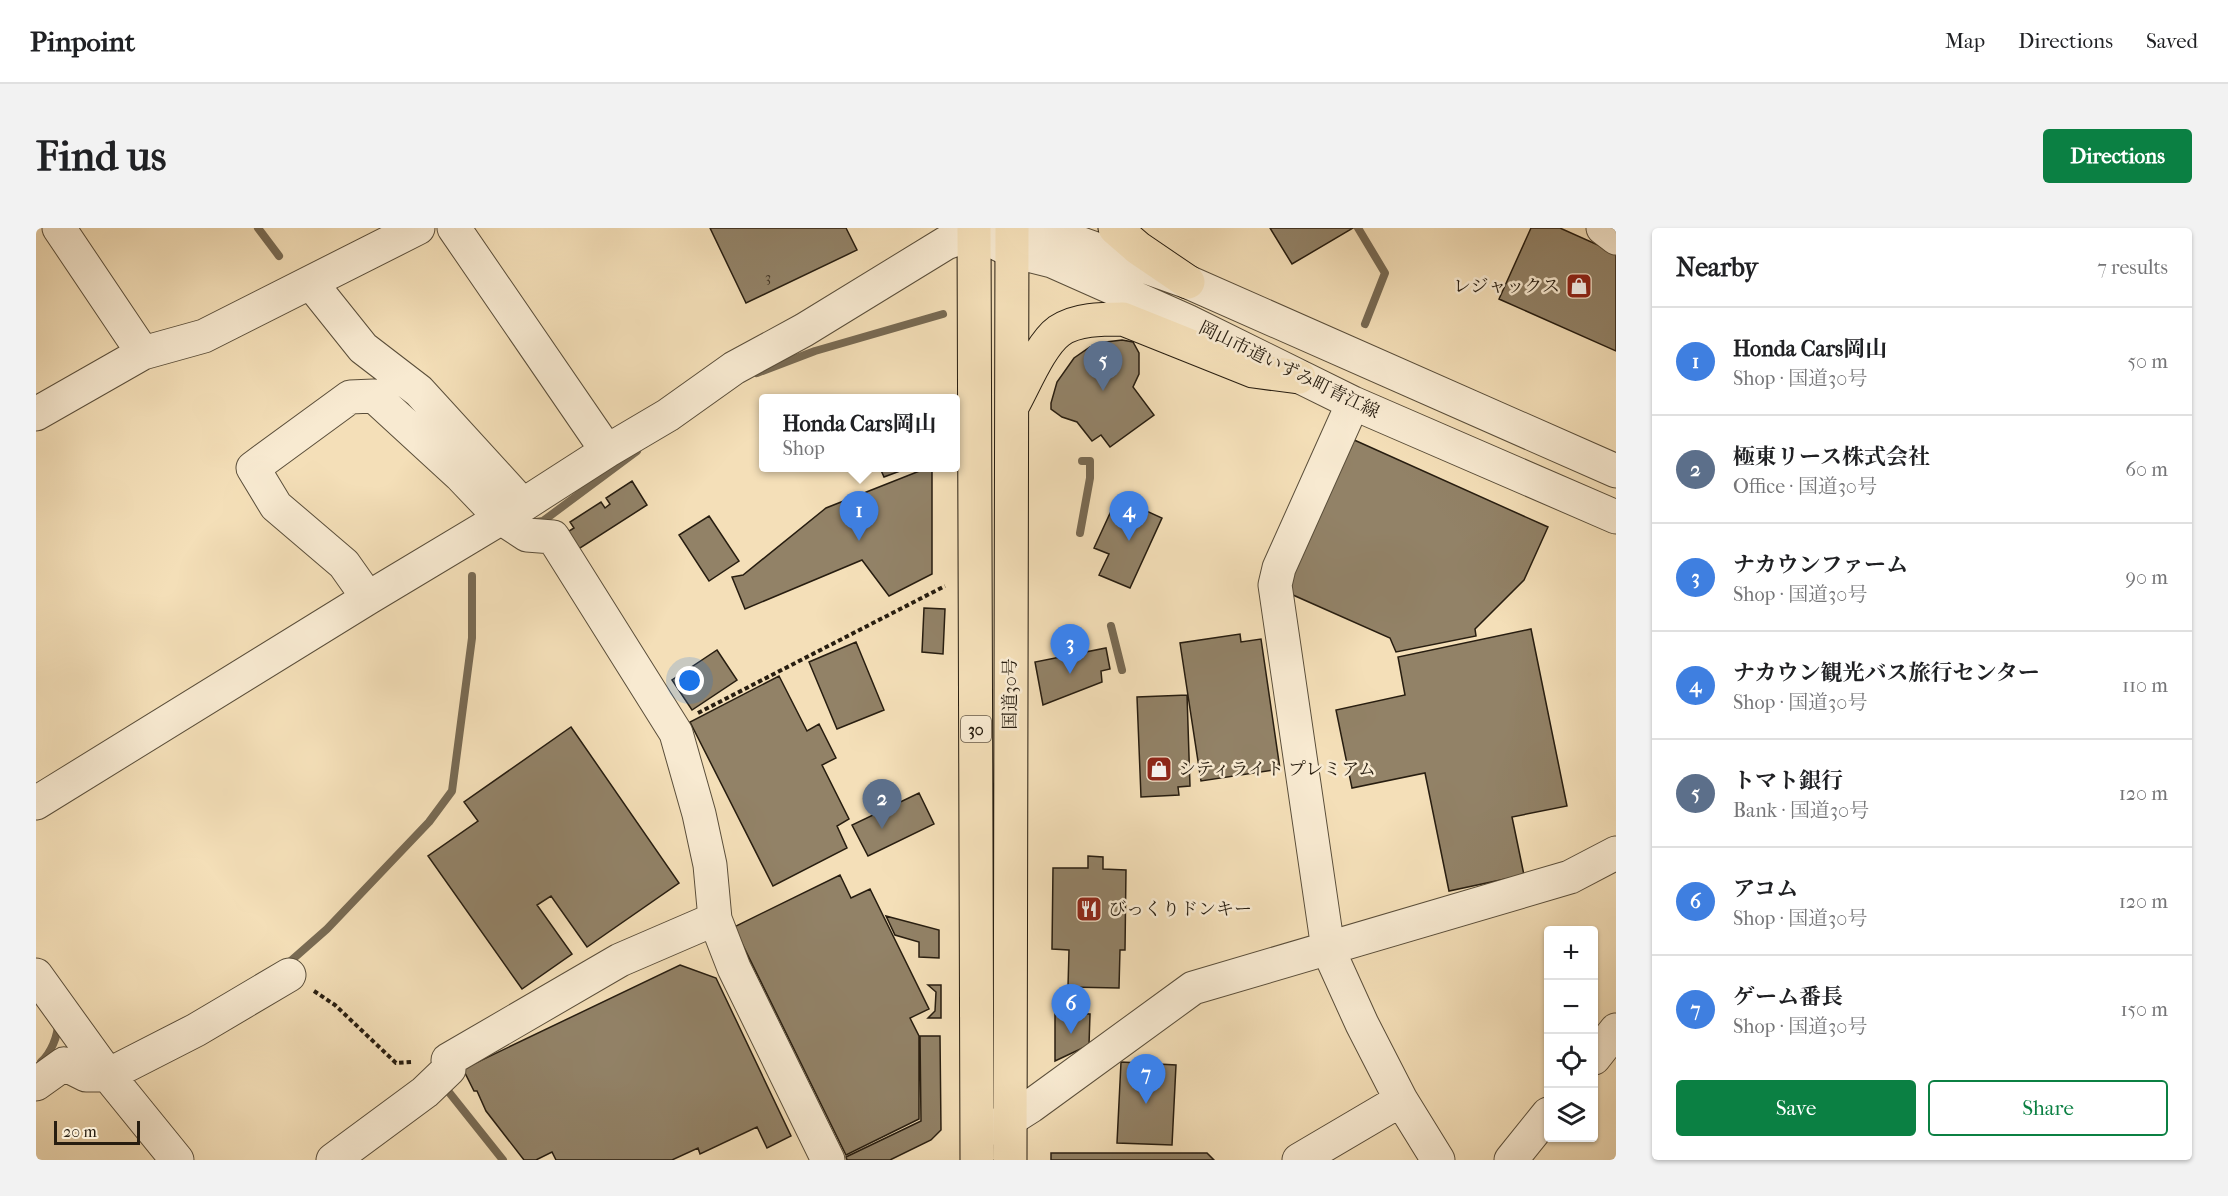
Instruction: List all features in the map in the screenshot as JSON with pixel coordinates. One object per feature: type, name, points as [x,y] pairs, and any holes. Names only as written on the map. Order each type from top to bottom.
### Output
[{"type":"highway","points":[[1115,228],[1138,249],[1188,282]]},
{"type":"highway","name":"国道30号","points":[[977,1147],[978,229]]},
{"type":"highway","name":"国道30号","points":[[1010,1160],[1012,240]]},
{"type":"highway","points":[[1011,410],[1040,354],[1058,332],[1073,324],[1100,319],[1123,319],[1253,371],[1299,376]]},
{"type":"street","points":[[59,228],[143,353]]},
{"type":"street","points":[[36,414],[143,353],[204,336],[418,228]]},
{"type":"street","points":[[454,228],[607,451]]},
{"type":"street","name":"岡山市道いずみ町青江線","points":[[1037,228],[1188,282],[1616,471]]},
{"type":"street","points":[[1603,228],[1616,238]]},
{"type":"street","points":[[36,803],[668,415],[734,368],[804,330],[946,243],[978,229]]},
{"type":"street","name":"岡山市道いずみ町青江線","points":[[978,229],[1012,240],[1062,266],[1187,321],[1353,403],[1616,517]]},
{"type":"street","points":[[311,283],[363,348],[419,391],[512,512],[527,535],[553,537],[672,726],[699,814],[710,865],[715,919],[734,968],[828,1160]]},
{"type":"street","points":[[368,598],[344,564],[276,506],[253,468],[350,397],[374,396],[460,475],[512,512]]},
{"type":"street","points":[[1353,403],[1279,568],[1275,585],[1328,949],[1362,1024],[1401,1100],[1438,1160]]},
{"type":"street","points":[[977,1147],[1009,1120],[1193,988],[1570,877],[1616,853]]},
{"type":"street","points":[[333,1160],[425,1092],[448,1069],[448,1060],[620,960],[715,919]]},
{"type":"street","points":[[36,975],[104,1068],[177,1160]]},
{"type":"street","points":[[36,1084],[64,1065],[86,1075],[196,1030],[289,975]]},
{"type":"street","points":[[1598,1052],[1616,1030]]},
{"type":"street","points":[[1299,1160],[1401,1100]]},
{"type":"street","points":[[1511,1160],[1544,1119]]},
{"type":"path","points":[[672,726],[953,581]]},
{"type":"path","points":[[289,975],[335,1005],[396,1064],[448,1060]]},
{"type":"building","points":[[710,228],[846,228],[857,250],[746,303]]},
{"type":"building","points":[[1270,228],[1353,228],[1292,264]]},
{"type":"building","points":[[1531,228],[1560,228],[1616,253],[1616,351],[1499,299]]},
{"type":"building","points":[[1122,340],[1133,342],[1139,353],[1139,374],[1133,387],[1154,415],[1110,447],[1101,435],[1092,441],[1077,422],[1062,417],[1051,409],[1051,403],[1057,382],[1074,358],[1090,347]]},
{"type":"building","points":[[1352,439],[1548,527],[1524,580],[1475,629],[1476,636],[1396,652],[1390,638],[1284,591]]},
{"type":"building","points":[[882,472],[897,472],[884,477]]},
{"type":"building","points":[[917,472],[932,472],[932,574],[889,596],[862,560],[745,609],[732,577],[743,575],[826,508]]},
{"type":"building","points":[[632,481],[647,505],[577,550],[566,533],[574,528],[570,522],[601,502],[605,508],[610,504],[606,498]]},
{"type":"building","points":[[1131,504],[1162,518],[1130,588],[1099,575],[1109,554],[1094,548],[1112,509],[1126,515]]},
{"type":"building","points":[[709,516],[739,561],[709,581],[679,535]]},
{"type":"building","points":[[924,608],[945,609],[943,654],[922,652]]},
{"type":"building","points":[[1531,629],[1567,806],[1512,817],[1524,875],[1449,891],[1425,773],[1352,788],[1336,710],[1405,695],[1398,657]]},
{"type":"building","points":[[1240,634],[1241,642],[1261,639],[1280,769],[1201,781],[1180,643]]},
{"type":"building","points":[[856,642],[884,710],[837,729],[809,662]]},
{"type":"building","points":[[1106,648],[1110,669],[1101,671],[1102,682],[1043,705],[1035,662]]},
{"type":"building","points":[[717,650],[737,680],[692,710],[672,680]]},
{"type":"building","points":[[779,676],[807,731],[819,724],[836,758],[822,765],[849,819],[837,826],[847,848],[773,886],[690,722]]},
{"type":"building","points":[[1187,695],[1190,786],[1178,787],[1179,795],[1141,797],[1137,697]]},
{"type":"building","points":[[571,727],[679,883],[587,947],[551,896],[537,905],[572,954],[522,989],[428,856],[478,821],[464,802]]},
{"type":"building","points":[[919,793],[934,824],[868,856],[852,825]]},
{"type":"building","name":"びっくりドンキー","points":[[1088,856],[1103,857],[1103,869],[1126,870],[1125,950],[1120,950],[1119,988],[1068,987],[1069,950],[1052,949],[1053,868],[1088,868]]},
{"type":"building","points":[[840,875],[851,898],[870,889],[929,1009],[910,1018],[919,1036],[919,1119],[846,1155],[734,927]]},
{"type":"building","points":[[886,916],[939,930],[939,958],[919,957],[919,942],[895,935]]},
{"type":"building","points":[[680,965],[716,978],[791,1136],[767,1148],[757,1127],[700,1154],[698,1148],[672,1160],[556,1160],[552,1152],[536,1160],[524,1160],[486,1111],[463,1069]]},
{"type":"building","points":[[928,985],[941,985],[941,1018],[928,1018],[935,1011],[936,992]]},
{"type":"building","points":[[1055,1013],[1090,1014],[1089,1045],[1055,1061]]},
{"type":"building","points":[[920,1036],[940,1036],[941,1130],[931,1140],[890,1160],[847,1160],[846,1157],[921,1121]]},
{"type":"building","points":[[1121,1062],[1176,1065],[1172,1145],[1117,1143]]},
{"type":"building","points":[[1051,1153],[1207,1153],[1214,1160],[1051,1160]]},
{"type":"waterway","points":[[258,228],[279,256]]},
{"type":"waterway","points":[[1358,228],[1385,273],[1365,324]]},
{"type":"waterway","points":[[757,373],[815,351],[943,314]]},
{"type":"waterway","points":[[536,522],[543,521],[637,451]]},
{"type":"waterway","points":[[1080,533],[1090,478],[1090,461],[1082,461]]},
{"type":"waterway","points":[[285,966],[327,929],[429,822],[452,791],[472,638],[472,576]]},
{"type":"waterway","points":[[1111,626],[1122,670]]},
{"type":"waterway","points":[[41,1062],[53,1044],[58,1023]]},
{"type":"waterway","points":[[444,1086],[503,1160]]},
{"type":"place","name":"レジャックス","points":[[1579,286]]},
{"type":"place","name":"トマト銀行","points":[[1103,391]]},
{"type":"place","name":"Honda Cars岡山","points":[[859,541]]},
{"type":"place","name":"ナカウン観光バス旅行センター","points":[[1129,541]]},
{"type":"place","name":"ナカウンファーム","points":[[1070,674]]},
{"type":"place","name":"シティライト プレミアム","points":[[1159,769]]},
{"type":"place","name":"極東リース株式会社","points":[[882,829]]},
{"type":"place","name":"びっくりドンキー","points":[[1089,909]]},
{"type":"place","name":"アコム","points":[[1071,1034]]},
{"type":"place","name":"ゲーム番長","points":[[1146,1104]]}]
